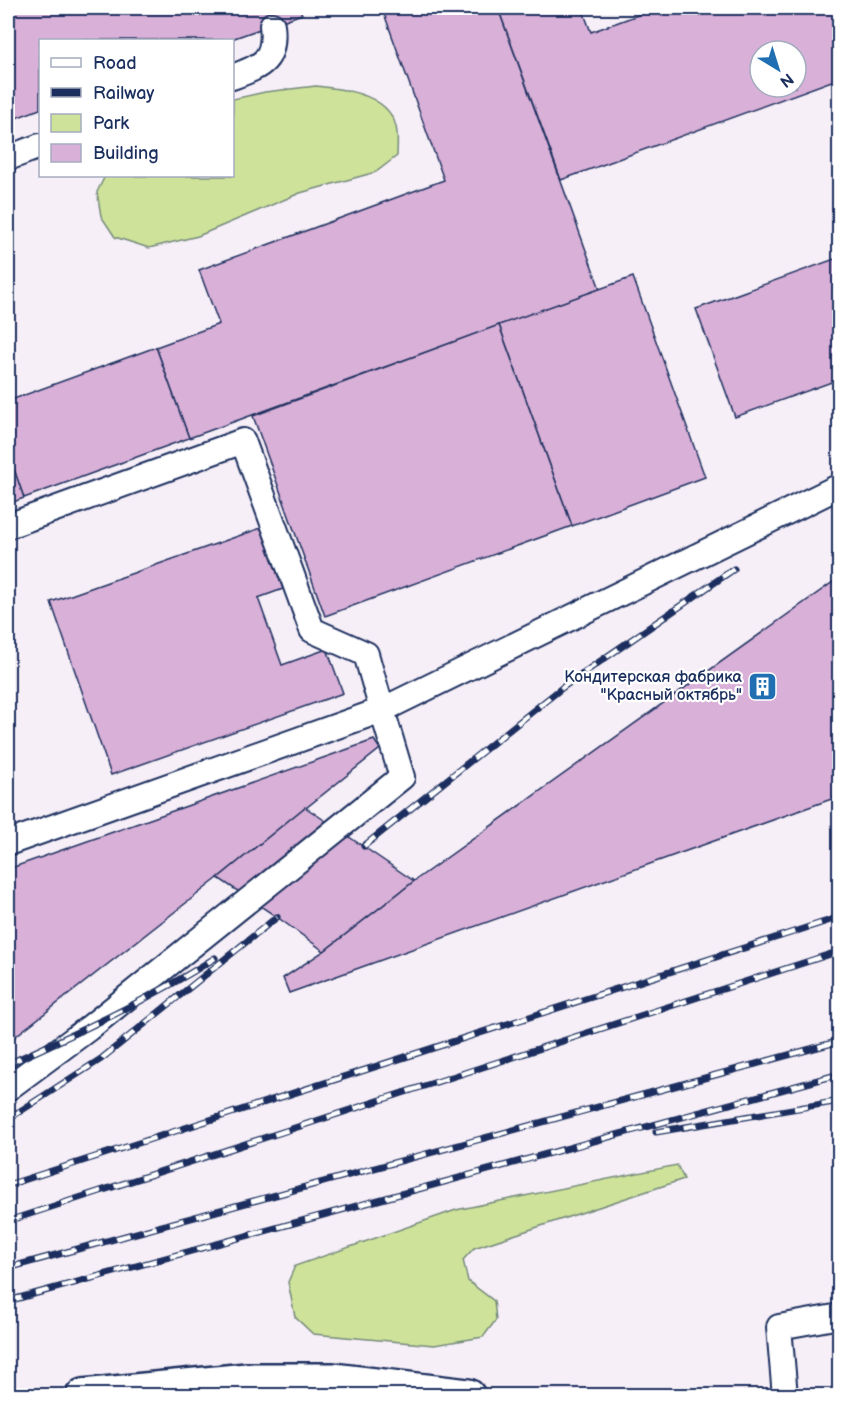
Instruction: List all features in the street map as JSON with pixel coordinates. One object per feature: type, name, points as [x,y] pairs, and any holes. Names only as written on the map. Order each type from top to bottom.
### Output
[{"type":"street","points":[[83,1395],[236,1380],[333,1380],[468,1395]]},
{"type":"lane","points":[[234,76],[256,68],[268,57],[274,43],[272,25]]},
{"type":"lane","points":[[8,158],[39,147]]},
{"type":"lane","points":[[8,526],[243,441],[312,630],[366,654],[402,777],[88,1028],[8,1088]]},
{"type":"lane","points":[[8,843],[382,710],[840,486]]},
{"type":"lane","points":[[785,1395],[779,1327],[840,1316]]},
{"type":"green space","points":[[316,86],[341,89],[367,96],[387,110],[394,120],[397,133],[397,156],[376,172],[300,193],[198,236],[149,248],[115,237],[101,216],[97,192],[104,177],[234,177],[234,99],[265,92]]},
{"type":"green space","points":[[677,1165],[684,1179],[474,1248],[463,1260],[468,1281],[494,1301],[496,1320],[483,1337],[434,1345],[313,1334],[295,1317],[288,1282],[295,1266],[456,1210]]},
{"type":"building","points":[[8,8],[299,8],[302,14],[232,39],[39,39],[39,109],[8,121]]},
{"type":"building","points":[[382,8],[498,8],[600,289],[189,438],[156,347],[219,324],[199,270],[444,180]]},
{"type":"building","points":[[498,8],[582,8],[591,32],[657,8],[840,8],[840,78],[808,90],[808,39],[748,39],[748,99],[783,99],[561,180]]},
{"type":"building","points":[[840,257],[840,379],[735,417],[696,309]]},
{"type":"building","points":[[633,277],[705,477],[572,526],[499,325]]},
{"type":"building","points":[[499,325],[572,526],[325,616],[253,416]]},
{"type":"building","points":[[156,347],[189,438],[24,498],[8,452],[8,401]]},
{"type":"building","points":[[8,452],[24,498],[8,504]]},
{"type":"building","points":[[261,528],[283,589],[258,598],[282,665],[327,649],[343,693],[111,775],[51,602]]},
{"type":"building","name":"Кондитерская фабрика \"Красный октябрь\"","points":[[840,577],[840,796],[289,993],[283,978],[324,951],[414,881]]},
{"type":"building","points":[[374,740],[380,749],[8,1042],[8,869]]},
{"type":"building","points":[[305,807],[414,881],[324,951],[218,878]]},
{"type":"railway","points":[[364,846],[563,687],[734,569]]},
{"type":"railway","points":[[8,1119],[101,1059],[277,917]]},
{"type":"railway","points":[[8,1185],[840,917]]},
{"type":"railway","points":[[8,1221],[840,951]]},
{"type":"railway","points":[[8,1064],[139,1002],[215,958]]},
{"type":"railway","points":[[8,1268],[840,1041]]},
{"type":"railway","points":[[8,1301],[840,1074]]},
{"type":"railway","points":[[656,1132],[840,1101]]},
{"type":"place","name":"Кондитерская фабрика \"Красный октябрь\"","points":[[763,686]]}]
